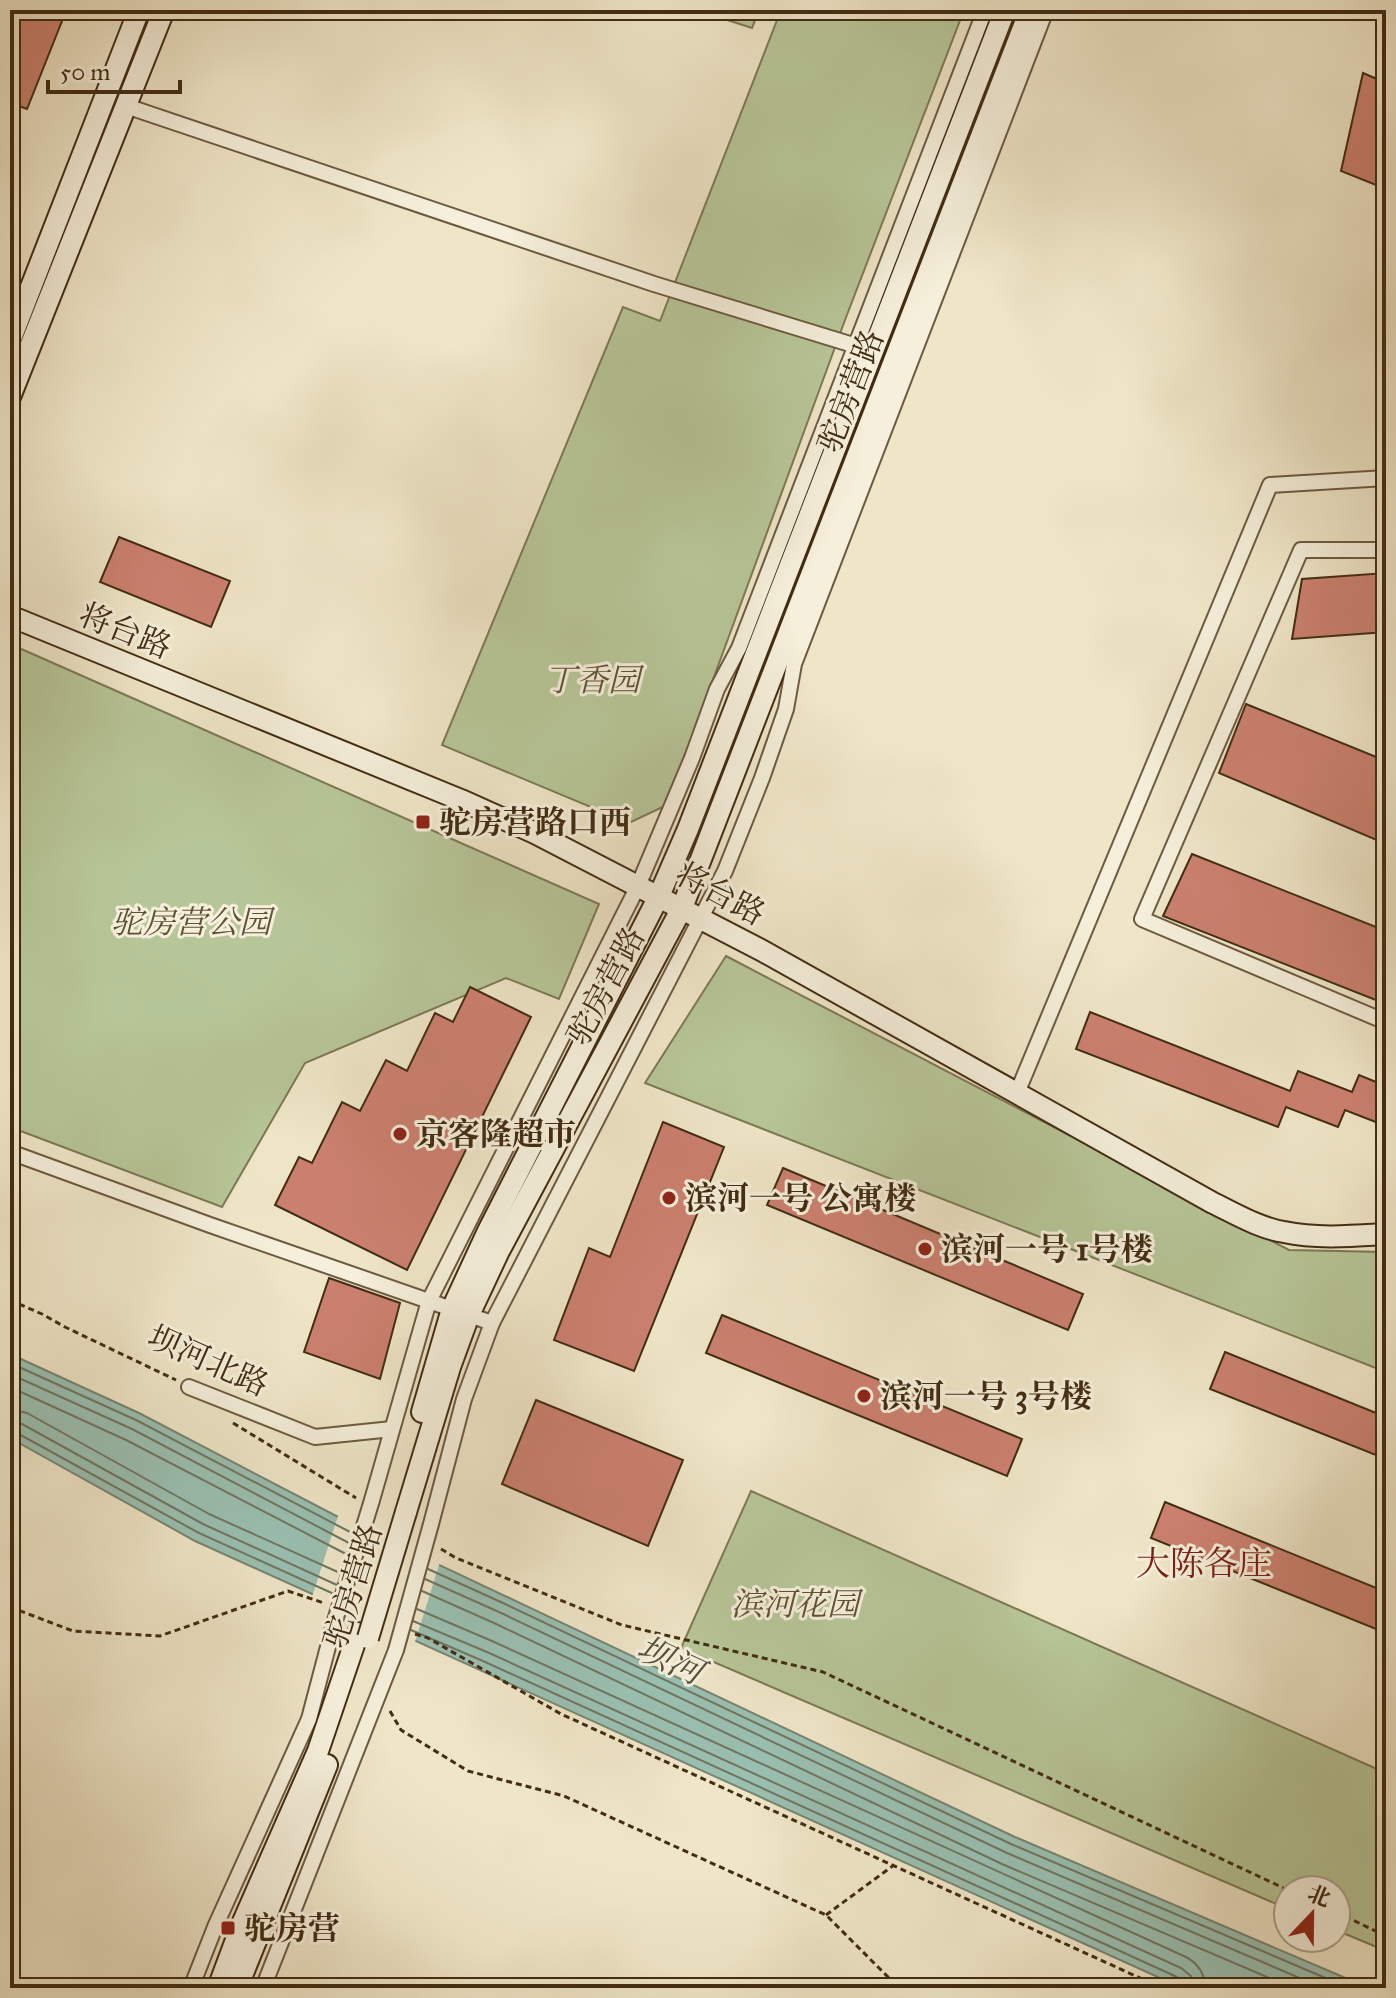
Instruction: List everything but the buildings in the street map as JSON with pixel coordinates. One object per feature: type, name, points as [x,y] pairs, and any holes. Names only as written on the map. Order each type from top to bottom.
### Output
[{"type":"street","points":[[10,341],[139,10]]},
{"type":"street","points":[[10,397],[164,10]]},
{"type":"street","points":[[191,1988],[215,1927],[309,1719],[429,1301],[638,886],[692,758],[717,689],[739,648],[864,348],[985,10]]},
{"type":"street","name":"驼房营路","points":[[237,1988],[336,1742],[363,1636],[460,1312],[495,1217],[659,896],[688,829],[864,348],[1005,10]]},
{"type":"street","name":"驼房营路","points":[[460,1312],[499,1251],[682,908],[1030,10]]},
{"type":"street","points":[[263,1988],[396,1650],[464,1399],[492,1323],[725,871],[786,709],[794,664],[1046,10]]},
{"type":"street","points":[[126,106],[654,284],[864,348]]},
{"type":"street","points":[[1017,1093],[1270,485],[1386,478]]},
{"type":"street","points":[[1386,550],[1301,550],[1142,919],[1386,1022]]},
{"type":"street","name":"将台路","points":[[10,616],[535,833],[761,950],[1213,1203],[1256,1224],[1305,1235],[1386,1234]]},
{"type":"street","points":[[10,1152],[224,1231],[492,1323]]},
{"type":"street","name":"坝河北路","points":[[189,1387],[315,1437],[392,1429]]},
{"type":"street","name":"驼房营路","points":[[218,1988],[363,1636]]},
{"type":"path","name":"坝河北路","points":[[10,1300],[189,1387]]},
{"type":"path","points":[[223,1417],[369,1502]]},
{"type":"path","points":[[430,1542],[456,1558],[622,1625],[823,1672],[1272,1882]]},
{"type":"path","points":[[10,1607],[73,1631],[160,1636],[288,1591],[330,1605]]},
{"type":"path","points":[[414,1633],[561,1714],[1162,1988]]},
{"type":"path","points":[[379,1694],[401,1730],[468,1771],[564,1796],[826,1915],[899,1988]]},
{"type":"path","points":[[826,1915],[894,1865]]},
{"type":"path","points":[[1352,1920],[1386,1936]]},
{"type":"green space","points":[[696,10],[759,10],[752,28]]},
{"type":"green space","name":"丁香园","points":[[781,10],[964,10],[845,320],[667,805],[629,823],[442,745],[623,307],[660,321]]},
{"type":"green space","name":"驼房营公园","points":[[10,644],[599,904],[559,999],[506,978],[305,1063],[222,1207],[10,1127]]},
{"type":"green space","points":[[726,956],[1289,1250],[1386,1252],[1386,1372],[645,1083]]},
{"type":"green space","name":"滨河花园","points":[[751,1491],[1386,1773],[1386,1951],[1352,1937],[1352,1874],[1272,1874],[1272,1902],[681,1648]]},
{"type":"water","points":[[10,1354],[139,1413],[344,1520],[1015,1837],[1272,1947],[1272,1954],[1289,1954],[1369,1988],[1182,1988],[195,1541],[10,1438]]},
{"type":"pier","points":[[339,1513],[440,1562],[414,1645],[312,1597]]},
{"type":"place","name":"驼房营路口西","points":[[423,822]]},
{"type":"place","name":"京客隆超市","points":[[400,1134]]},
{"type":"place","name":"滨河一号 公寓楼","points":[[669,1198]]},
{"type":"place","name":"滨河一号 1号楼","points":[[925,1249]]},
{"type":"place","name":"滨河一号 3号楼","points":[[864,1396]]},
{"type":"place","name":"驼房营","points":[[228,1928]]},
{"type":"district","name":"大陈各庄","points":[[1204,1563]]},
{"type":"water label","name":"坝河","points":[[670,1660]]}]
